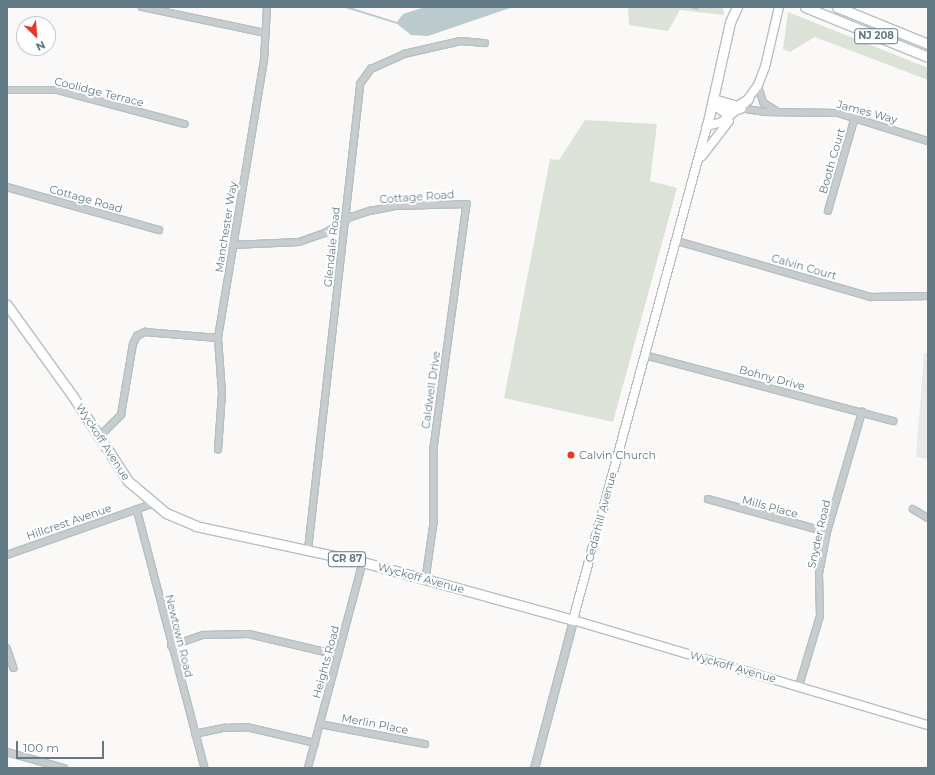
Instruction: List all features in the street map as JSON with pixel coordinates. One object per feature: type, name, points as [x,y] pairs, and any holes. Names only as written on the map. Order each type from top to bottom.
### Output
[{"type":"main road","points":[[707,126],[730,22],[730,7]]},
{"type":"main road","points":[[730,22],[737,7]]},
{"type":"main road","name":"Cedarhill Avenue","points":[[695,174],[710,143],[748,99],[758,85],[767,62],[779,7]]},
{"type":"main road","points":[[800,7],[824,15]]},
{"type":"main road","name":"NJ 208","points":[[804,7],[928,57]]},
{"type":"main road","name":"NJ 208","points":[[837,7],[928,44]]},
{"type":"main road","points":[[841,7],[874,22]]},
{"type":"main road","points":[[714,99],[737,106],[748,99]]},
{"type":"main road","points":[[714,99],[718,108],[725,112],[740,108]]},
{"type":"main road","name":"Cedarhill Avenue","points":[[573,620],[707,126],[722,122],[740,108]]},
{"type":"main road","name":"Wyckoff Avenue","points":[[7,305],[100,436],[128,481],[152,504],[171,515],[196,526],[363,562],[426,578],[928,725]]},
{"type":"street","points":[[142,7],[265,33]]},
{"type":"street","name":"Manchester Way","points":[[218,450],[222,392],[218,338],[232,245],[264,61],[267,7]]},
{"type":"street","name":"Glendale Road","points":[[308,550],[360,84],[366,73],[381,63],[413,51],[461,41],[485,43]]},
{"type":"street","points":[[758,85],[764,103],[775,110]]},
{"type":"street","name":"Coolidge Terrace","points":[[7,90],[58,90],[186,124]]},
{"type":"street","name":"James Way","points":[[740,108],[764,112],[775,110],[829,112],[855,117],[928,140]]},
{"type":"street","name":"Booth Court","points":[[828,211],[855,117]]},
{"type":"street","name":"Cottage Road","points":[[7,187],[159,230]]},
{"type":"street","name":"Cottage Road","points":[[232,245],[299,242],[326,233],[345,222],[370,211],[395,206],[467,204]]},
{"type":"street","name":"Caldwell Drive","points":[[426,578],[434,524],[434,449],[467,204]]},
{"type":"street","name":"Calvin Court","points":[[677,241],[871,297],[928,296]]},
{"type":"street","points":[[100,436],[121,415],[133,344],[137,336],[145,332],[218,338]]},
{"type":"street","name":"Bohny Drive","points":[[645,355],[893,421]]},
{"type":"street","name":"Snyder Road","points":[[799,686],[819,624],[820,574],[827,532],[862,412]]},
{"type":"street","name":"Mills Place","points":[[708,499],[827,532]]},
{"type":"street","name":"Hillcrest Avenue","points":[[7,555],[152,504]]},
{"type":"street","name":"Newtown Road","points":[[137,509],[171,646],[205,768]]},
{"type":"street","points":[[913,509],[928,518]]},
{"type":"street","name":"Heights Road","points":[[308,768],[363,562]]},
{"type":"street","name":"Cedarhill Avenue","points":[[534,768],[573,620]]},
{"type":"street","points":[[171,646],[203,635],[249,634],[338,655]]},
{"type":"street","points":[[7,648],[14,668]]},
{"type":"street","name":"Merlin Place","points":[[320,724],[426,744]]},
{"type":"street","points":[[195,734],[224,728],[247,727],[315,743]]},
{"type":"street","points":[[7,752],[64,768]]},
{"type":"shaded area","points":[[425,7],[513,7],[428,36],[411,35],[396,23],[403,14]]},
{"type":"shaded area","points":[[628,7],[723,7],[724,15],[680,10],[668,31],[629,25]]},
{"type":"shaded area","points":[[788,12],[928,68],[928,80],[815,37],[790,52],[783,49]]},
{"type":"shaded area","points":[[585,120],[657,124],[650,181],[677,188],[613,422],[504,398],[550,159],[559,160]]},
{"type":"shaded area","points":[[924,353],[928,353],[928,459],[916,457]]},
{"type":"waterway","points":[[346,7],[397,23]]},
{"type":"waterway","points":[[690,7],[698,9]]},
{"type":"place","name":"Calvin Church","points":[[571,455]]}]
